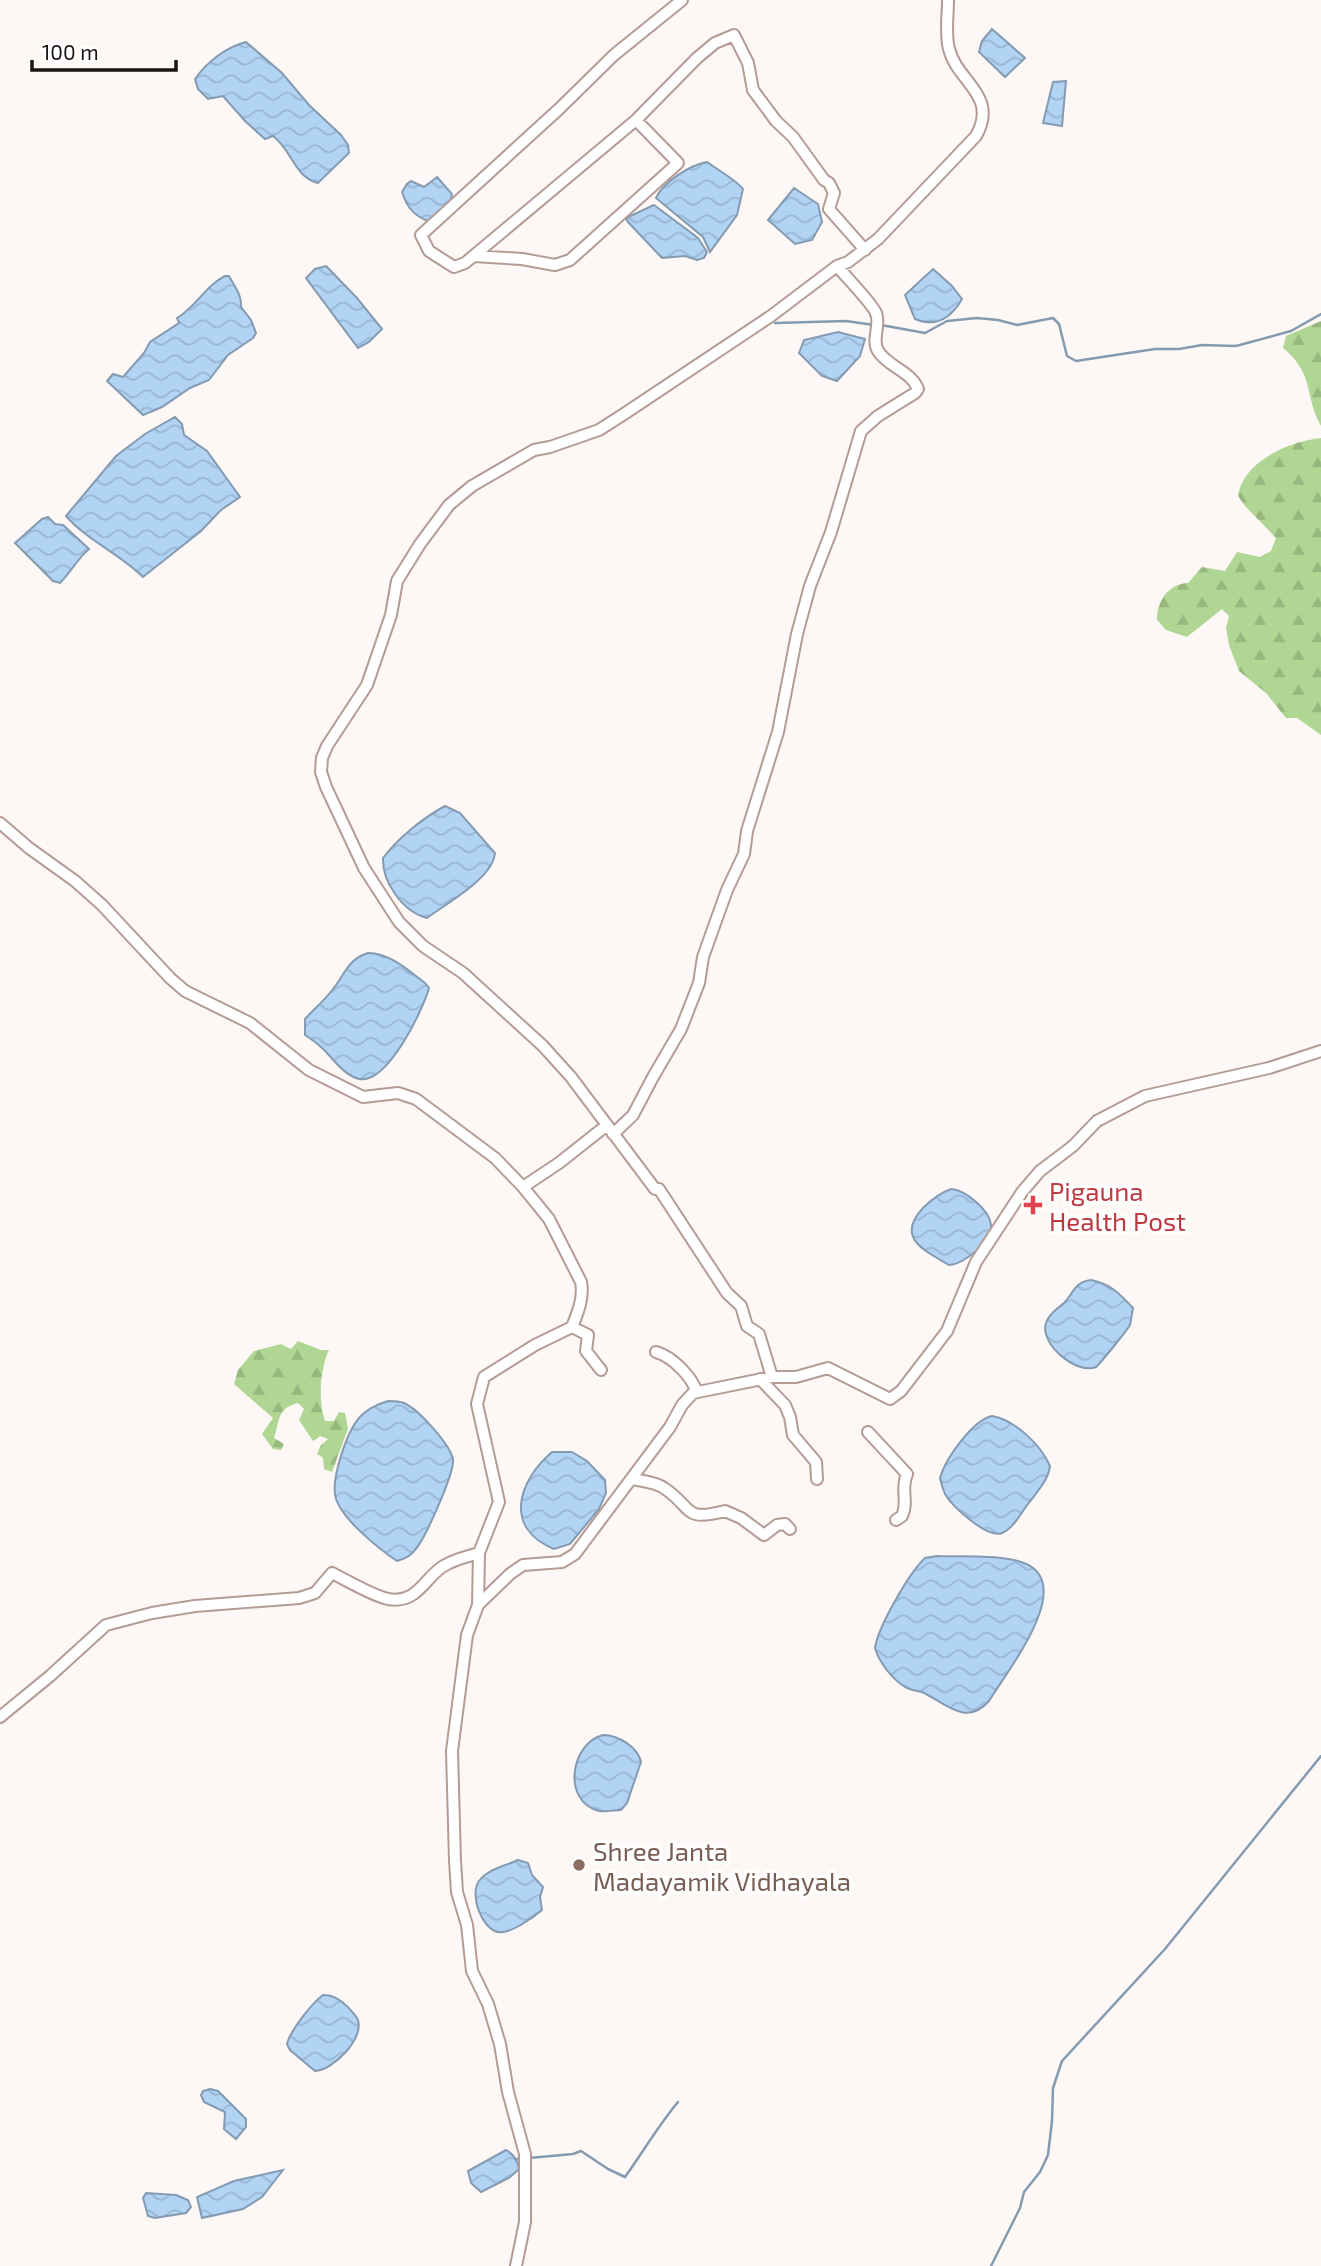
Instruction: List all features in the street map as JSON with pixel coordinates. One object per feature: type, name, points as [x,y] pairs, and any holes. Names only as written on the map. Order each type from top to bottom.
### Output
[{"type":"street","points":[[636,120],[678,163],[570,260],[555,265],[522,259],[474,256],[454,267],[429,251],[421,235],[614,55],[682,0]]},
{"type":"street","points":[[817,1479],[816,1462],[793,1435],[785,1405],[766,1378],[760,1335],[747,1326],[741,1306],[727,1293],[659,1189],[655,1189],[571,1077],[544,1046],[464,973],[423,946],[399,922],[353,845],[326,787],[321,772],[322,758],[367,685],[391,615],[397,582],[420,544],[449,505],[472,486],[534,450],[598,430],[760,324],[878,239],[976,136],[983,121],[982,106],[972,85],[949,51],[948,0]]},
{"type":"street","points":[[465,263],[584,160],[636,120],[697,58],[715,43],[733,35],[748,63],[753,90],[829,183],[834,193],[830,209],[865,250]]},
{"type":"street","points":[[523,1187],[633,1115],[681,1030],[699,983],[703,957],[727,890],[744,854],[747,831],[778,732],[797,634],[810,586],[831,533],[861,431],[918,389],[908,376],[879,353],[875,342],[878,316],[838,266]]},
{"type":"street","points":[[0,823],[102,905],[185,991],[250,1023],[309,1070],[363,1097],[398,1093],[416,1099],[495,1158],[550,1219],[580,1282],[583,1291],[580,1309],[572,1327],[535,1345],[484,1377],[477,1404],[499,1502],[479,1553],[478,1605],[467,1635],[452,1751],[457,1892],[467,1925],[472,1971],[488,2004],[500,2044],[508,2092],[525,2154],[525,2222],[516,2266]]},
{"type":"street","points":[[478,1605],[523,1565],[562,1562],[575,1554],[670,1427],[682,1405],[697,1392],[766,1378],[796,1377],[828,1368],[890,1399],[901,1391],[947,1331],[976,1262],[1022,1192],[1040,1171],[1073,1146],[1097,1121],[1145,1096],[1269,1068],[1321,1051]]},
{"type":"street","points":[[572,1327],[588,1335],[586,1351],[601,1370]]},
{"type":"street","points":[[656,1352],[664,1354],[692,1379],[697,1392]]},
{"type":"street","points":[[868,1432],[907,1474],[902,1485],[906,1507],[902,1516],[896,1520]]},
{"type":"street","points":[[632,1479],[662,1485],[692,1513],[701,1517],[725,1511],[741,1518],[764,1535],[777,1525],[785,1524],[790,1529]]},
{"type":"street","points":[[0,1717],[106,1625],[152,1612],[299,1598],[315,1592],[332,1573],[388,1599],[407,1597],[421,1590],[444,1565],[479,1553]]},
{"type":"green space","points":[[1321,321],[1321,426],[1312,405],[1305,376],[1283,348],[1286,336]]},
{"type":"green space","points":[[1321,438],[1321,735],[1297,718],[1286,718],[1266,693],[1239,671],[1229,645],[1226,628],[1229,616],[1222,609],[1187,637],[1166,630],[1157,620],[1159,606],[1169,590],[1188,583],[1202,567],[1225,571],[1237,552],[1260,557],[1271,551],[1276,538],[1238,496],[1242,484],[1258,463],[1282,448]]},
{"type":"green space","points":[[298,1341],[321,1350],[329,1350],[322,1375],[323,1413],[325,1421],[334,1421],[339,1412],[345,1413],[348,1429],[332,1472],[324,1469],[323,1458],[317,1454],[328,1439],[320,1436],[313,1441],[299,1420],[304,1409],[298,1403],[282,1412],[274,1438],[284,1444],[281,1450],[273,1449],[262,1434],[273,1418],[234,1384],[238,1370],[254,1351],[281,1344],[291,1349]]},
{"type":"water","points":[[992,29],[1025,58],[1005,77],[979,52],[982,41]]},
{"type":"water","points":[[246,42],[282,73],[348,145],[349,153],[318,183],[310,180],[298,169],[285,148],[273,136],[265,139],[223,96],[208,99],[198,89],[195,79],[205,67],[224,51]]},
{"type":"water","points":[[1066,81],[1062,126],[1043,123],[1053,82]]},
{"type":"water","points":[[707,162],[743,189],[737,215],[710,252],[703,237],[656,198],[678,175]]},
{"type":"water","points":[[437,177],[452,194],[447,206],[431,222],[412,211],[402,192],[411,181],[424,187]]},
{"type":"water","points":[[794,188],[818,204],[822,222],[812,240],[795,244],[768,220]]},
{"type":"water","points":[[654,205],[698,238],[707,252],[704,258],[662,258],[626,219]]},
{"type":"water","points":[[326,266],[382,329],[369,342],[358,348],[306,278],[315,269]]},
{"type":"water","points":[[933,269],[962,299],[942,320],[923,322],[915,319],[905,295]]},
{"type":"water","points":[[225,276],[229,276],[236,287],[241,307],[251,320],[256,333],[228,355],[209,380],[143,415],[107,381],[113,374],[123,377],[150,342],[179,323],[177,318]]},
{"type":"water","points":[[838,332],[865,339],[860,356],[837,381],[822,376],[799,353],[804,340]]},
{"type":"water","points":[[175,417],[182,424],[184,435],[207,451],[240,497],[143,577],[84,533],[66,516],[116,456],[145,434]]},
{"type":"water","points":[[48,517],[55,524],[63,525],[89,549],[60,583],[53,581],[15,543],[42,519]]},
{"type":"water","points":[[445,806],[460,813],[495,853],[486,872],[478,881],[427,918],[418,915],[396,895],[386,877],[383,858],[411,829]]},
{"type":"water","points":[[368,953],[384,956],[398,963],[429,988],[412,1028],[392,1059],[370,1078],[359,1079],[343,1070],[305,1035],[305,1019],[330,993],[351,963]]},
{"type":"water","points":[[951,1189],[976,1202],[990,1219],[991,1225],[987,1238],[976,1251],[962,1261],[949,1265],[916,1242],[912,1227],[923,1208]]},
{"type":"water","points":[[1091,1280],[1110,1287],[1133,1308],[1128,1328],[1096,1367],[1088,1368],[1061,1356],[1048,1340],[1045,1331],[1051,1314],[1078,1286]]},
{"type":"water","points":[[388,1401],[404,1403],[417,1412],[440,1437],[453,1460],[444,1492],[420,1544],[411,1554],[397,1561],[372,1542],[346,1516],[336,1499],[335,1491],[341,1456],[355,1424],[370,1409]]},
{"type":"water","points":[[992,1416],[1018,1428],[1040,1450],[1050,1466],[1044,1482],[1010,1528],[996,1534],[970,1520],[955,1506],[945,1494],[940,1478],[961,1441],[977,1425]]},
{"type":"water","points":[[552,1452],[572,1452],[587,1461],[605,1480],[606,1493],[599,1509],[570,1544],[554,1549],[538,1540],[527,1529],[521,1504],[531,1476]]},
{"type":"water","points":[[988,1557],[1018,1561],[1036,1571],[1043,1586],[1042,1605],[1023,1648],[989,1701],[973,1712],[957,1711],[905,1687],[887,1670],[875,1648],[888,1614],[911,1575],[925,1558]]},
{"type":"water","points":[[603,1735],[626,1743],[636,1751],[641,1762],[627,1803],[621,1810],[599,1811],[587,1805],[579,1796],[575,1785],[578,1760],[584,1749],[592,1740]]},
{"type":"water","points":[[518,1860],[528,1863],[532,1875],[543,1887],[540,1897],[542,1910],[515,1928],[498,1932],[492,1930],[482,1918],[476,1902],[476,1887],[487,1874]]},
{"type":"water","points":[[323,1995],[337,1998],[348,2007],[357,2018],[359,2028],[346,2052],[330,2065],[315,2071],[290,2050],[287,2044],[302,2018]]},
{"type":"water","points":[[203,2091],[218,2091],[246,2119],[246,2127],[236,2139],[224,2129],[225,2112],[204,2102],[201,2095]]},
{"type":"water","points":[[506,2150],[515,2158],[519,2169],[509,2178],[481,2192],[471,2183],[468,2171]]},
{"type":"water","points":[[283,2170],[262,2197],[243,2209],[202,2218],[197,2197],[234,2181]]},
{"type":"water","points":[[146,2193],[176,2195],[188,2200],[191,2207],[186,2213],[155,2218],[148,2216],[143,2198]]},
{"type":"waterway","points":[[881,325],[925,333],[947,321],[977,318],[1017,325],[1053,318],[1059,324],[1067,356],[1076,361],[1155,349],[1202,345],[1236,346],[1291,331],[1321,314]]},
{"type":"waterway","points":[[775,323],[846,321],[874,325]]},
{"type":"waterway","points":[[991,2266],[1020,2208],[1024,2192],[1040,2172],[1048,2155],[1053,2088],[1062,2061],[1165,1949],[1321,1756]]},
{"type":"waterway","points":[[529,2158],[581,2151],[625,2177],[678,2102]]},
{"type":"waterway","points":[[515,2159],[522,2159]]},
{"type":"place","name":"Pigauna Health Post","points":[[1033,1205]]},
{"type":"place","name":"Shree Janta Madayamik Vidhayala","points":[[579,1865]]}]
